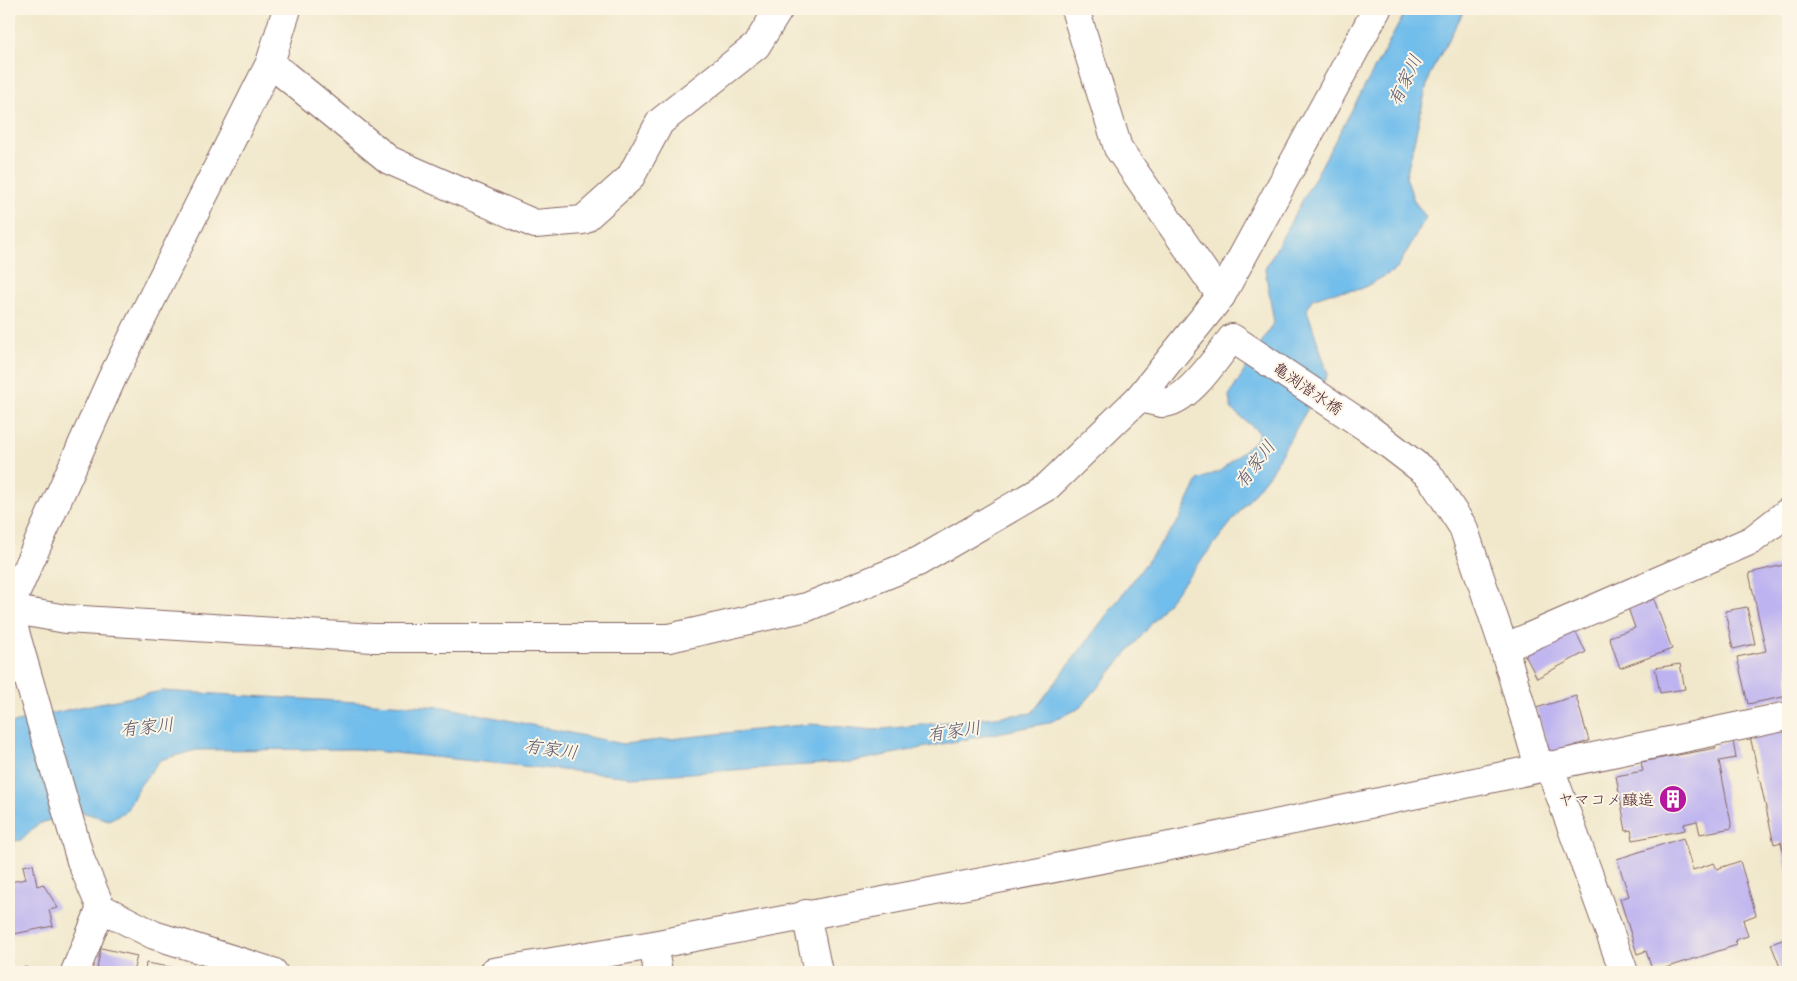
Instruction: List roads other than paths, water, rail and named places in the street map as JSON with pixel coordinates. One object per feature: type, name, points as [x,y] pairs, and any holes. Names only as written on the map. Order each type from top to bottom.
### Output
[{"type":"street","points":[[273,972],[154,935],[101,908],[81,861],[9,609],[112,378],[270,63],[287,9]]},
{"type":"street","points":[[270,63],[389,160],[536,224],[582,220],[630,178],[660,122],[756,46],[778,9]]},
{"type":"street","points":[[1075,9],[1118,148],[1221,296]]},
{"type":"street","points":[[9,609],[66,618],[374,638],[669,638],[807,607],[918,562],[1048,486],[1138,398],[1221,296],[1377,9]]},
{"type":"street","name":"亀渕潜水橋","points":[[1138,398],[1163,403],[1177,400],[1194,386],[1232,338],[1369,429],[1429,475],[1463,527],[1614,969]]},
{"type":"street","points":[[1504,648],[1752,540],[1788,512]]},
{"type":"street","points":[[493,972],[653,945],[806,914],[1176,845],[1788,716]]},
{"type":"street","points":[[75,972],[101,908]]},
{"type":"street","points":[[806,914],[818,972]]},
{"type":"street","points":[[653,945],[658,972]]},
{"type":"water","name":"有家川","points":[[1407,9],[1465,9],[1429,76],[1406,177],[1414,201],[1426,217],[1397,269],[1361,289],[1330,293],[1312,299],[1307,310],[1328,374],[1270,473],[1144,633],[1080,708],[1048,723],[851,762],[631,777],[355,749],[196,750],[160,760],[141,784],[126,811],[109,820],[78,811],[38,824],[21,840],[9,842],[9,724],[75,708],[162,691],[444,707],[623,744],[811,724],[874,730],[1032,713],[1179,520],[1198,480],[1220,471],[1257,439],[1259,432],[1231,409],[1229,396],[1274,322],[1265,269]]},
{"type":"place","name":"ヤマコメ醸造","points":[[1673,799]]}]
